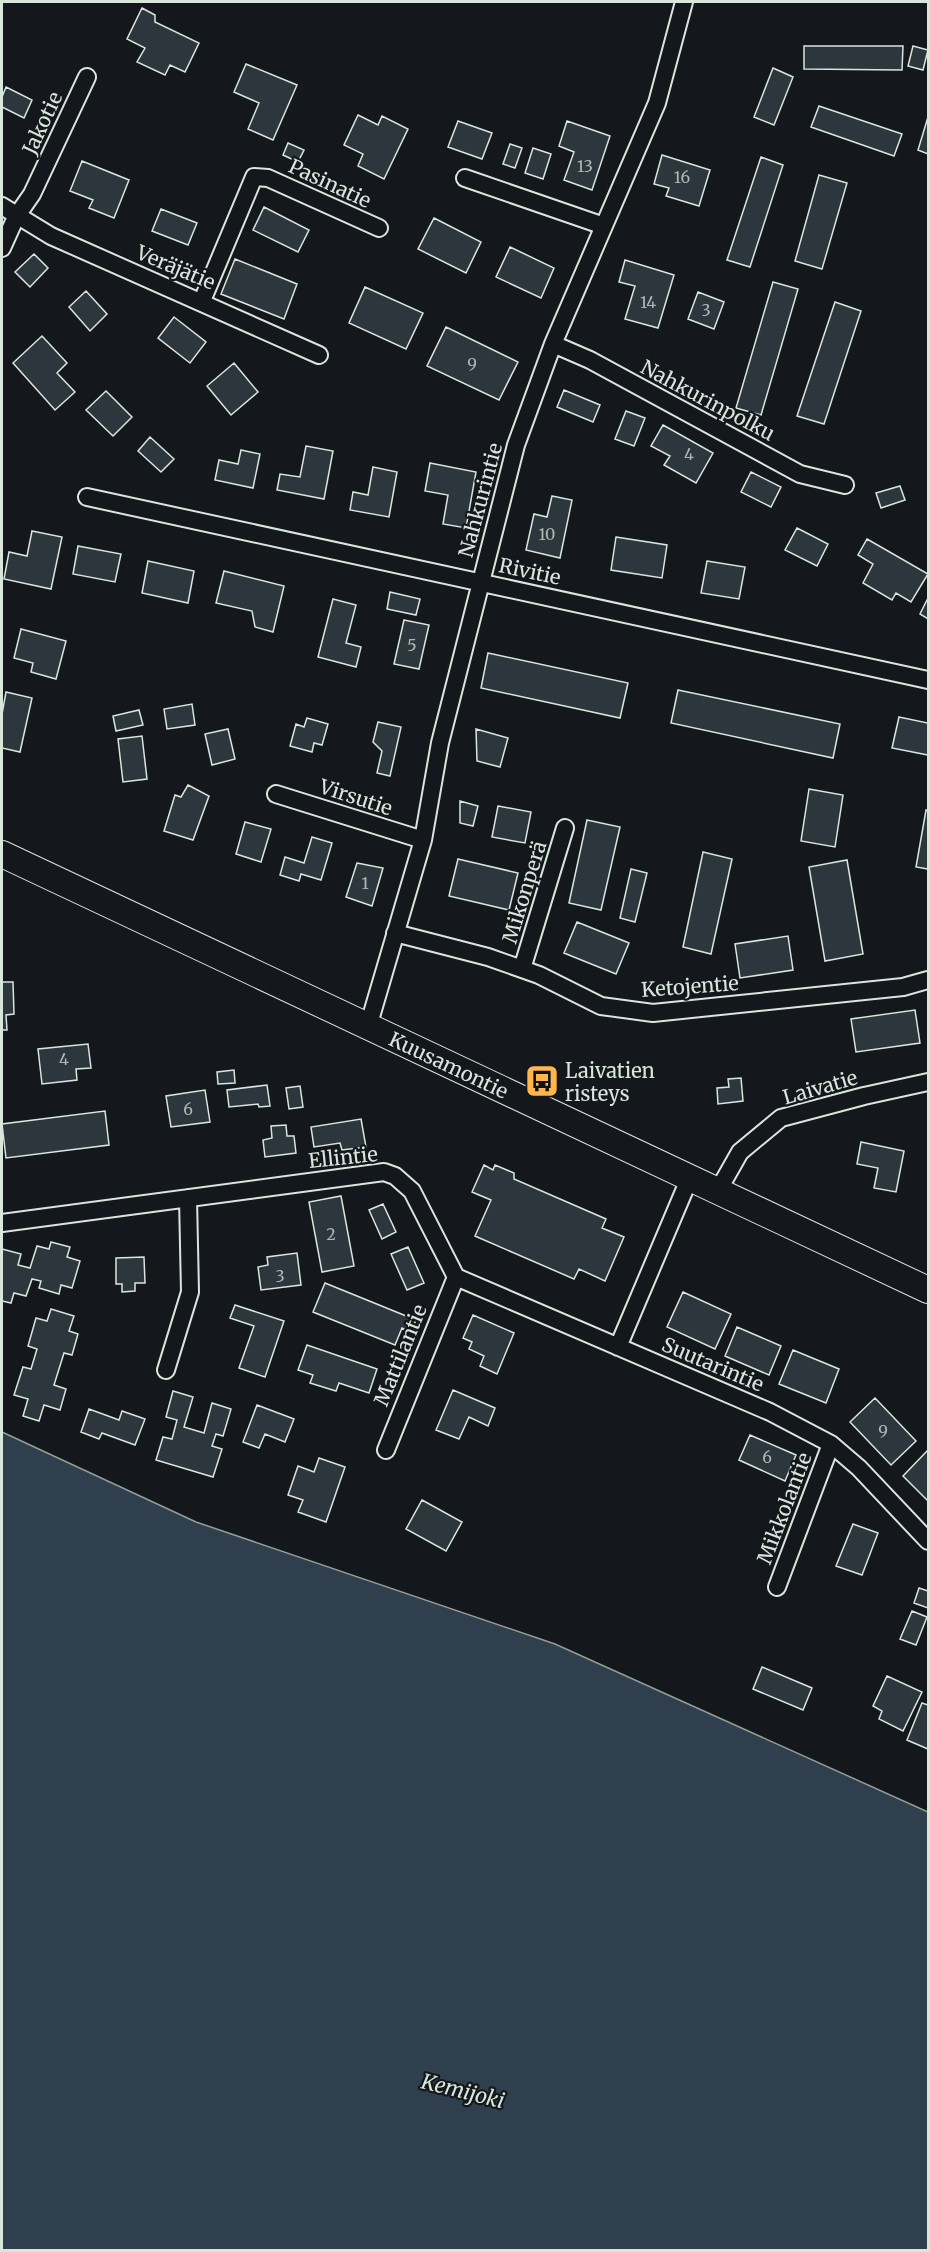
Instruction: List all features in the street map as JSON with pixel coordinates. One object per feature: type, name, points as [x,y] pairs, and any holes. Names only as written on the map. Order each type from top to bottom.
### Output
[{"type":"main road","name":"Kuusamontie","points":[[2,854],[928,1290]]},
{"type":"street","name":"Nahkurintie","points":[[368,1027],[423,840],[440,743],[516,445],[553,344],[657,103],[684,2]]},
{"type":"street","name":"Jakotie","points":[[2,248],[16,217],[32,194],[87,77]]},
{"type":"street","name":"Pasinatie","points":[[202,301],[254,177],[268,178],[379,228]]},
{"type":"street","points":[[465,178],[604,226]]},
{"type":"street","name":"Veräjätie","points":[[2,206],[16,217],[51,236],[320,355]]},
{"type":"street","name":"Nahkurinpolku","points":[[553,344],[590,360],[800,474],[845,485]]},
{"type":"street","name":"Rivitie","points":[[87,497],[928,680]]},
{"type":"street","name":"Virsutie","points":[[276,794],[423,840]]},
{"type":"street","name":"Mikonperä","points":[[522,969],[565,828]]},
{"type":"street","name":"Ketojentie","points":[[395,933],[522,969],[601,1006],[653,1013],[903,987],[928,980]]},
{"type":"street","name":"Laivatie","points":[[719,1190],[740,1152],[781,1118],[928,1082]]},
{"type":"street","name":"Ellintie","points":[[2,1223],[384,1172],[395,1176],[412,1191],[456,1277]]},
{"type":"street","points":[[456,1277],[618,1347],[690,1177]]},
{"type":"street","points":[[166,1370],[190,1292],[188,1198]]},
{"type":"street","name":"Mattilantie","points":[[386,1450],[456,1277]]},
{"type":"street","name":"Suutarintie","points":[[618,1347],[770,1412],[831,1444],[859,1468],[928,1541]]},
{"type":"street","name":"Mikkolantie","points":[[777,1587],[831,1444]]},
{"type":"water","name":"Kemijoki","points":[[2,1432],[196,1522],[555,1644],[928,1812],[928,2250],[2,2250]]},
{"type":"building","points":[[142,8],[155,15],[155,22],[199,43],[185,72],[170,65],[165,75],[137,62],[145,48],[127,39]]},
{"type":"building","points":[[804,46],[903,46],[902,70],[804,69]]},
{"type":"building","points":[[913,46],[928,50],[923,70],[908,66]]},
{"type":"building","points":[[246,64],[297,85],[273,140],[248,129],[259,103],[234,92]]},
{"type":"building","points":[[773,68],[793,77],[774,125],[754,117]]},
{"type":"building","points":[[6,87],[32,100],[24,118],[2,107],[2,97]]},
{"type":"building","points":[[819,106],[902,134],[894,156],[811,127]]},
{"type":"building","points":[[358,115],[378,125],[382,116],[408,129],[384,179],[358,166],[363,154],[344,145]]},
{"type":"building","points":[[928,117],[928,154],[918,150]]},
{"type":"building","points":[[458,121],[492,133],[482,159],[448,147]]},
{"type":"building","points":[[567,121],[610,136],[592,190],[564,180],[574,152],[559,146]]},
{"type":"building","points":[[288,143],[304,150],[298,162],[283,155]]},
{"type":"building","points":[[510,144],[522,148],[515,168],[503,164]]},
{"type":"building","points":[[533,148],[551,154],[543,179],[525,173]]},
{"type":"building","points":[[662,155],[710,170],[699,206],[666,196],[669,188],[654,184]]},
{"type":"building","points":[[761,157],[783,165],[750,267],[727,260]]},
{"type":"building","points":[[82,161],[129,180],[114,218],[89,208],[93,200],[70,191]]},
{"type":"building","points":[[819,175],[847,183],[822,269],[795,261]]},
{"type":"building","points":[[264,207],[309,230],[298,252],[253,230]]},
{"type":"building","points":[[161,209],[197,223],[188,245],[152,231]]},
{"type":"building","points":[[434,218],[481,242],[466,273],[418,249]]},
{"type":"building","points":[[510,247],[554,268],[541,298],[496,277]]},
{"type":"building","points":[[34,254],[48,268],[30,287],[15,272]]},
{"type":"building","points":[[235,259],[297,284],[284,319],[221,294]]},
{"type":"building","points":[[625,260],[674,275],[658,328],[625,319],[635,286],[619,282]]},
{"type":"building","points":[[773,282],[798,289],[761,415],[736,408]]},
{"type":"building","points":[[365,287],[423,313],[406,349],[349,323]]},
{"type":"building","points":[[86,291],[107,314],[90,331],[69,307]]},
{"type":"building","points":[[698,292],[724,302],[714,329],[688,319]]},
{"type":"building","points":[[835,302],[861,311],[824,424],[797,416]]},
{"type":"building","points":[[174,317],[206,342],[190,363],[158,338]]},
{"type":"building","points":[[446,327],[518,362],[499,400],[427,366]]},
{"type":"building","points":[[42,336],[67,363],[57,373],[75,392],[55,410],[13,363]]},
{"type":"building","points":[[234,363],[258,392],[231,415],[207,386]]},
{"type":"building","points":[[564,390],[600,405],[593,422],[557,407]]},
{"type":"building","points":[[106,391],[132,417],[113,436],[86,410]]},
{"type":"building","points":[[626,411],[645,418],[634,446],[615,439]]},
{"type":"building","points":[[663,425],[713,453],[696,483],[664,465],[670,456],[651,446]]},
{"type":"building","points":[[150,437],[174,459],[161,472],[138,451]]},
{"type":"building","points":[[306,446],[333,451],[324,499],[277,490],[280,474],[300,477]]},
{"type":"building","points":[[241,450],[260,454],[253,488],[215,480],[219,460],[238,464]]},
{"type":"building","points":[[430,463],[476,472],[466,528],[443,524],[448,495],[425,491]]},
{"type":"building","points":[[373,467],[397,472],[389,517],[350,510],[353,492],[368,495]]},
{"type":"building","points":[[751,472],[781,487],[771,507],[741,492]]},
{"type":"building","points":[[900,486],[905,500],[881,508],[876,493]]},
{"type":"building","points":[[552,496],[572,500],[560,558],[526,550],[534,514],[547,517]]},
{"type":"building","points":[[797,528],[828,544],[817,566],[785,550]]},
{"type":"building","points":[[32,531],[62,537],[51,589],[4,579],[9,552],[27,556]]},
{"type":"building","points":[[616,537],[667,545],[662,578],[611,570]]},
{"type":"building","points":[[867,539],[928,574],[911,602],[896,593],[892,600],[863,583],[873,564],[858,555]]},
{"type":"building","points":[[78,546],[121,554],[115,582],[73,574]]},
{"type":"building","points":[[148,561],[194,571],[188,603],[142,593]]},
{"type":"building","points":[[707,561],[745,567],[739,599],[701,593]]},
{"type":"building","points":[[224,571],[284,586],[273,632],[255,627],[252,611],[216,603]]},
{"type":"building","points":[[390,592],[420,599],[416,615],[387,609]]},
{"type":"building","points":[[928,598],[928,619],[920,614]]},
{"type":"building","points":[[333,599],[356,605],[346,643],[361,647],[356,667],[318,657]]},
{"type":"building","points":[[404,620],[429,625],[419,669],[394,664]]},
{"type":"building","points":[[21,629],[66,641],[56,679],[31,672],[33,663],[14,658]]},
{"type":"building","points":[[488,653],[628,683],[620,718],[481,688]]},
{"type":"building","points":[[678,690],[840,724],[833,758],[671,723]]},
{"type":"building","points":[[6,692],[32,698],[20,752],[2,748],[2,714]]},
{"type":"building","points":[[192,704],[195,725],[167,729],[164,709]]},
{"type":"building","points":[[139,710],[143,725],[116,731],[113,716]]},
{"type":"building","points":[[899,717],[928,723],[928,755],[892,748]]},
{"type":"building","points":[[307,718],[328,724],[322,745],[314,743],[312,752],[290,746],[296,724],[304,727]]},
{"type":"building","points":[[378,722],[401,727],[390,776],[377,773],[382,751],[373,742]]},
{"type":"building","points":[[228,729],[235,759],[212,765],[205,734]]},
{"type":"building","points":[[476,729],[508,738],[500,767],[477,761]]},
{"type":"building","points":[[142,736],[147,779],[123,782],[118,739]]},
{"type":"building","points":[[188,785],[209,796],[193,840],[164,831],[175,795],[181,797]]},
{"type":"building","points":[[809,789],[843,795],[835,847],[801,841]]},
{"type":"building","points":[[460,801],[478,806],[473,826],[460,823]]},
{"type":"building","points":[[498,806],[531,812],[525,843],[492,837]]},
{"type":"building","points":[[926,810],[928,811],[928,869],[916,867]]},
{"type":"building","points":[[587,820],[620,827],[601,910],[569,903]]},
{"type":"building","points":[[245,822],[271,829],[261,862],[236,854]]},
{"type":"building","points":[[312,837],[332,843],[321,880],[301,874],[299,881],[280,875],[285,857],[304,863]]},
{"type":"building","points":[[703,852],[732,859],[711,954],[683,947]]},
{"type":"building","points":[[458,859],[518,873],[509,910],[449,896]]},
{"type":"building","points":[[847,860],[863,954],[825,961],[809,867]]},
{"type":"building","points":[[357,863],[383,868],[372,906],[346,897]]},
{"type":"building","points":[[631,869],[647,873],[635,922],[620,918]]},
{"type":"building","points":[[577,922],[629,943],[616,974],[564,953]]},
{"type":"building","points":[[788,936],[793,970],[740,978],[735,944]]},
{"type":"building","points":[[2,982],[13,982],[14,1014],[6,1015],[7,1030],[2,1030]]},
{"type":"building","points":[[915,1010],[920,1043],[856,1052],[851,1019]]},
{"type":"building","points":[[88,1044],[91,1068],[76,1069],[77,1080],[42,1084],[38,1049]]},
{"type":"building","points":[[234,1070],[235,1083],[218,1084],[217,1072]]},
{"type":"building","points":[[741,1078],[743,1101],[718,1104],[717,1088],[729,1087],[728,1079]]},
{"type":"building","points":[[267,1085],[270,1106],[259,1107],[258,1104],[229,1107],[227,1090]]},
{"type":"building","points":[[300,1086],[303,1107],[289,1109],[286,1088]]},
{"type":"building","points":[[205,1090],[210,1122],[171,1127],[166,1096]]},
{"type":"building","points":[[105,1111],[109,1145],[6,1158],[2,1124]]},
{"type":"building","points":[[361,1119],[366,1147],[342,1150],[340,1143],[314,1147],[311,1127]]},
{"type":"building","points":[[286,1125],[287,1136],[294,1136],[296,1153],[265,1157],[263,1140],[272,1138],[271,1126]]},
{"type":"building","points":[[861,1142],[904,1151],[896,1192],[874,1188],[878,1168],[857,1164]]},
{"type":"building","points":[[484,1165],[493,1170],[495,1165],[514,1173],[514,1179],[606,1219],[602,1228],[624,1237],[605,1281],[579,1269],[574,1279],[475,1236],[491,1200],[472,1192]]},
{"type":"building","points":[[341,1196],[354,1266],[322,1272],[309,1202]]},
{"type":"building","points":[[383,1204],[396,1232],[382,1239],[369,1210]]},
{"type":"building","points":[[51,1242],[70,1247],[67,1257],[80,1261],[72,1288],[61,1285],[59,1294],[39,1288],[41,1281],[32,1279],[26,1296],[14,1293],[11,1303],[2,1301],[2,1249],[21,1254],[18,1265],[30,1268],[37,1246],[49,1249]]},
{"type":"building","points":[[408,1247],[424,1283],[407,1290],[391,1254]]},
{"type":"building","points":[[297,1253],[301,1285],[261,1290],[258,1267],[268,1265],[267,1257]]},
{"type":"building","points":[[144,1257],[145,1283],[135,1283],[135,1291],[122,1292],[122,1284],[116,1284],[116,1258]]},
{"type":"building","points":[[325,1283],[416,1320],[411,1332],[402,1328],[395,1345],[313,1312]]},
{"type":"building","points":[[683,1292],[731,1314],[715,1349],[667,1327]]},
{"type":"building","points":[[235,1305],[284,1321],[265,1377],[239,1368],[254,1326],[230,1318]]},
{"type":"building","points":[[51,1309],[74,1316],[69,1331],[78,1334],[72,1355],[64,1353],[54,1385],[66,1389],[60,1410],[44,1405],[39,1421],[23,1416],[28,1399],[14,1395],[23,1367],[31,1369],[37,1349],[28,1346],[36,1318],[47,1321]]},
{"type":"building","points":[[473,1315],[514,1333],[497,1374],[480,1366],[484,1356],[469,1349],[472,1342],[463,1338]]},
{"type":"building","points":[[737,1327],[781,1346],[769,1375],[725,1356]]},
{"type":"building","points":[[307,1345],[377,1369],[369,1393],[339,1383],[336,1391],[310,1383],[313,1375],[298,1370]]},
{"type":"building","points":[[793,1350],[839,1369],[826,1403],[779,1384]]},
{"type":"building","points":[[453,1390],[495,1408],[488,1426],[469,1417],[459,1439],[436,1430]]},
{"type":"building","points":[[173,1391],[193,1397],[184,1427],[204,1433],[212,1403],[231,1409],[223,1436],[216,1434],[212,1446],[222,1449],[213,1477],[156,1460],[163,1437],[172,1439],[177,1420],[166,1417]]},
{"type":"building","points":[[875,1398],[916,1441],[891,1465],[850,1422]]},
{"type":"building","points":[[257,1405],[294,1419],[285,1442],[265,1434],[259,1448],[243,1442]]},
{"type":"building","points":[[89,1409],[119,1420],[122,1411],[145,1419],[135,1445],[102,1433],[99,1439],[81,1432]]},
{"type":"building","points":[[750,1435],[796,1455],[785,1481],[739,1460]]},
{"type":"building","points":[[928,1452],[928,1501],[903,1476]]},
{"type":"building","points":[[319,1458],[345,1467],[326,1522],[298,1512],[303,1500],[288,1495],[298,1466],[314,1472]]},
{"type":"building","points":[[422,1500],[462,1522],[446,1551],[406,1529]]},
{"type":"building","points":[[853,1524],[878,1533],[862,1575],[836,1566]]},
{"type":"building","points":[[919,1588],[928,1591],[928,1608],[914,1603]]},
{"type":"building","points":[[912,1611],[927,1617],[916,1645],[900,1639]]},
{"type":"building","points":[[762,1667],[812,1688],[803,1710],[753,1689]]},
{"type":"building","points":[[887,1676],[922,1692],[903,1731],[879,1719],[882,1711],[873,1706]]},
{"type":"building","points":[[922,1703],[928,1705],[928,1749],[907,1740]]},
{"type":"place","name":"Laivatien risteys","points":[[542,1081]]}]
